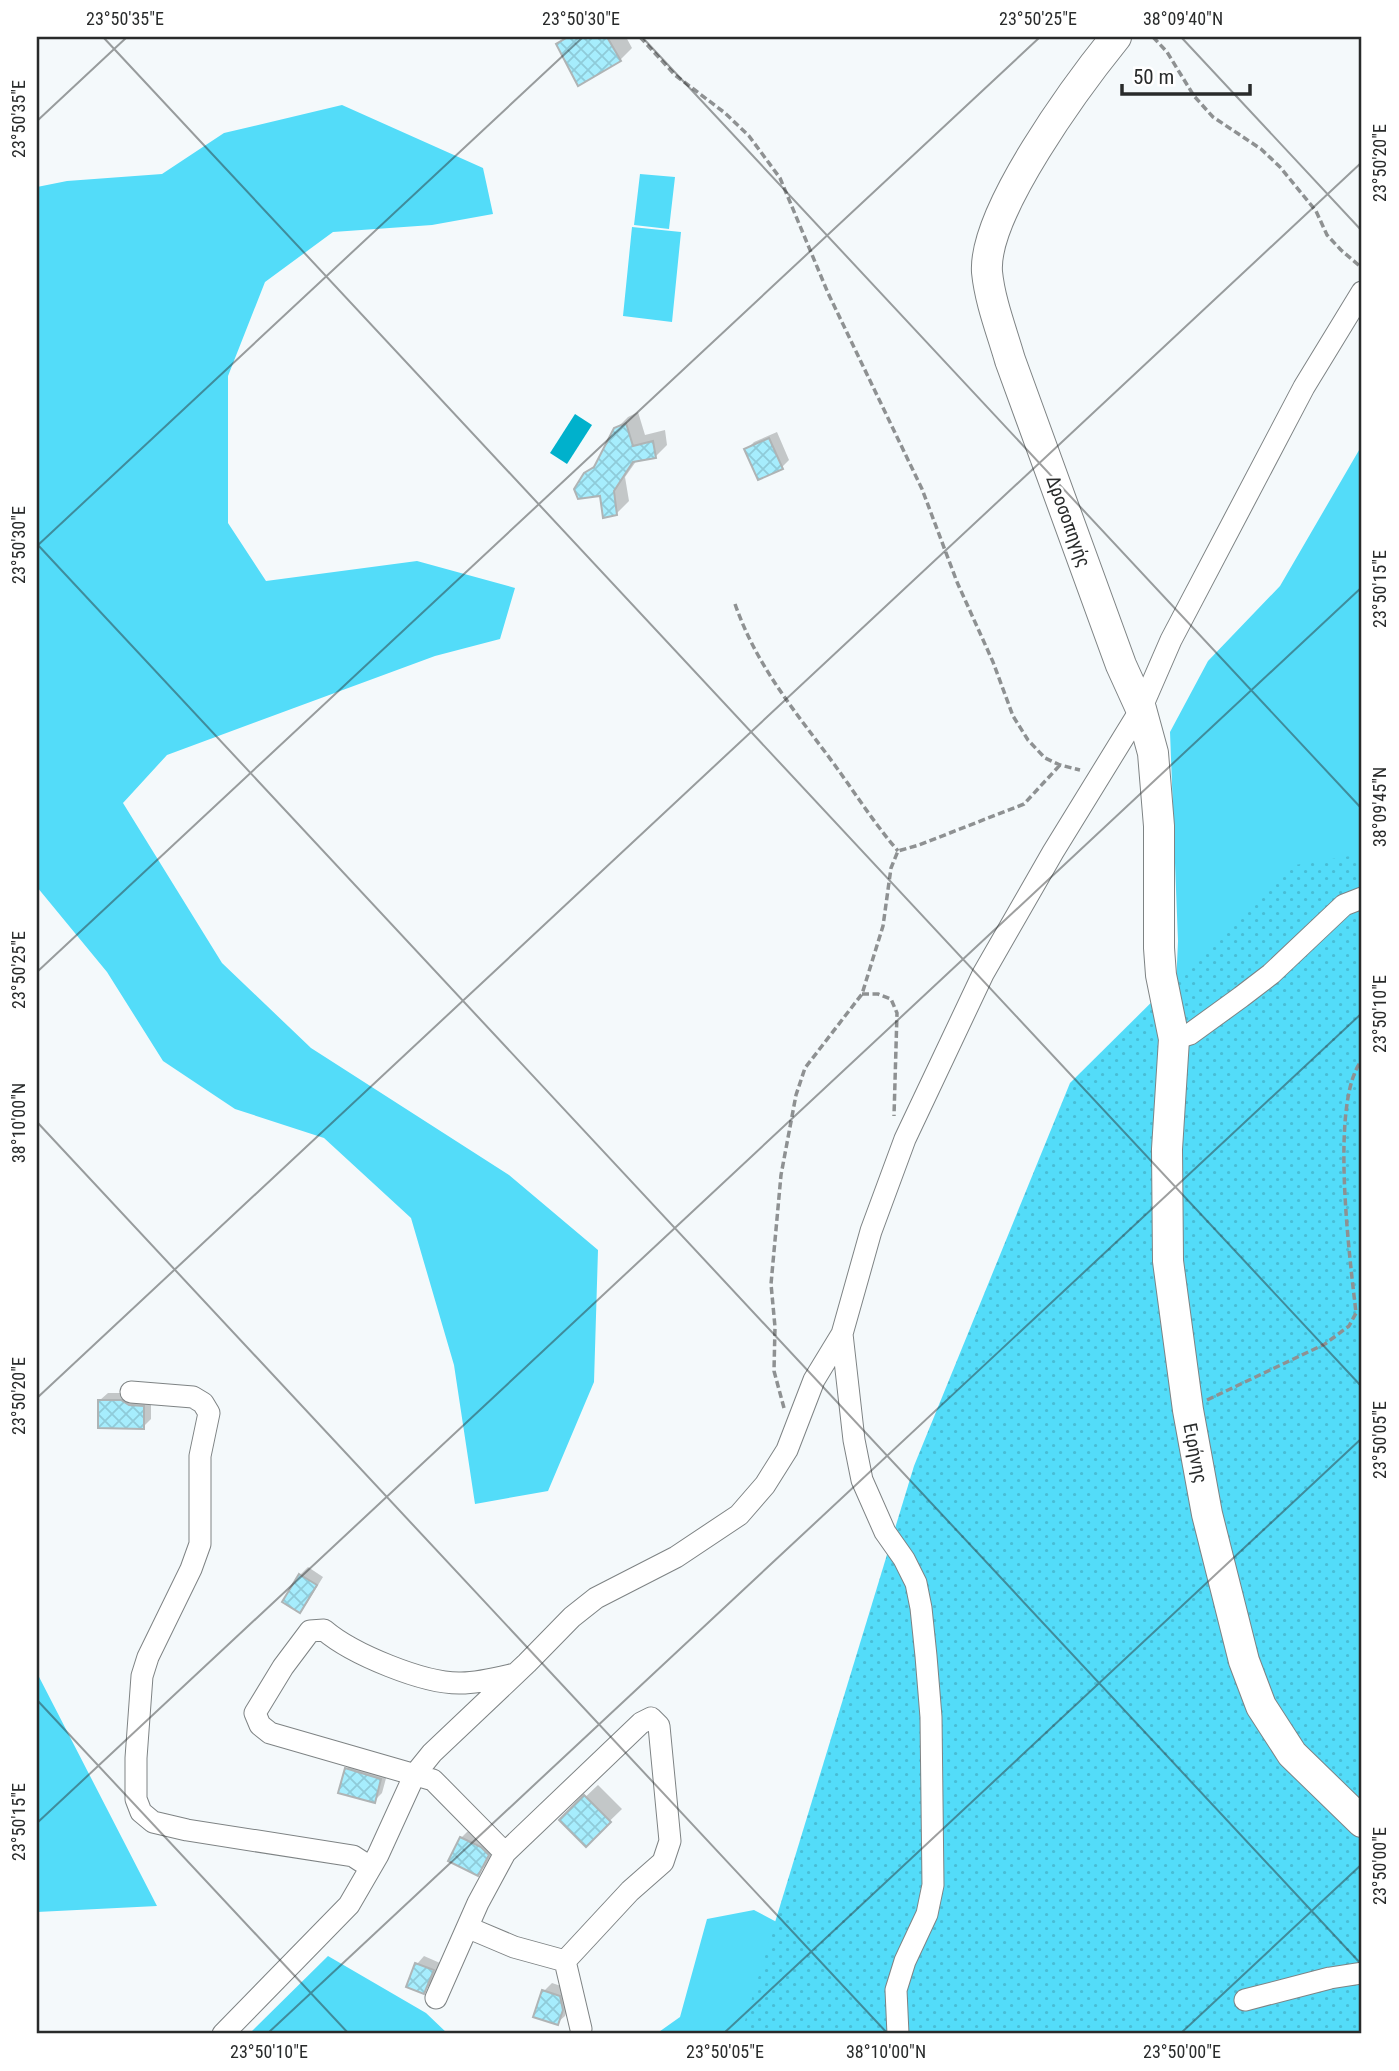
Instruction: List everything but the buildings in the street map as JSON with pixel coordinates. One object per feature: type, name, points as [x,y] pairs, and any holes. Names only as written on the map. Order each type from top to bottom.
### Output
[{"type":"street","name":"Δροσοπηγής","points":[[1116,37],[1091,67],[1013,189],[989,248],[987,272],[1010,360],[1121,665],[1141,709],[1153,753],[1159,826],[1159,948],[1161,975],[1174,1039]]},
{"type":"street","points":[[223,2034],[349,1905],[415,1774],[432,1752],[572,1617],[596,1598],[676,1557],[739,1515],[765,1485],[787,1450],[814,1380],[842,1335],[871,1231],[905,1139],[983,974],[1141,709],[1171,640],[1278,435],[1362,292]]},
{"type":"street","points":[[1174,1039],[1190,1034],[1241,997],[1271,974],[1344,905],[1362,898]]},
{"type":"street","name":"Ειρήνης","points":[[1174,1039],[1167,1149],[1168,1261],[1188,1410],[1207,1514],[1244,1661],[1261,1706],[1292,1754],[1362,1822]]},
{"type":"street","points":[[842,1335],[854,1440],[862,1480],[885,1532],[904,1559],[916,1583],[927,1668],[933,1885],[927,1914],[905,1961],[896,1990],[898,2034]]},
{"type":"street","points":[[131,1392],[193,1397],[203,1403],[209,1413],[200,1456],[200,1544],[142,1675],[136,1758],[136,1798],[141,1812],[153,1822],[187,1830],[353,1856],[370,1867]]},
{"type":"street","points":[[505,1853],[433,1780],[270,1733],[260,1725],[255,1713],[290,1656],[310,1631],[324,1630],[336,1640],[358,1651],[430,1680],[461,1683],[515,1674]]},
{"type":"street","points":[[436,1998],[478,1903],[505,1853],[640,1723],[651,1718],[659,1726],[670,1841],[663,1862],[630,1891],[565,1961]]},
{"type":"street","points":[[469,1928],[514,1947],[565,1961]]},
{"type":"street","points":[[565,1961],[581,2029]]},
{"type":"street","points":[[1245,2000],[1330,1978],[1362,1973]]},
{"type":"path","points":[[640,37],[675,75],[725,113],[749,136],[780,178],[828,293],[922,489],[957,582],[993,662],[1013,716],[1028,740],[1045,758],[1060,765],[1100,774]]},
{"type":"path","points":[[1153,37],[1167,52],[1194,96],[1213,117],[1261,149],[1280,167],[1316,211],[1327,235],[1362,268]]},
{"type":"path","points":[[735,604],[745,633],[782,697],[847,782],[878,828],[898,851]]},
{"type":"path","points":[[898,851],[1024,804],[1060,765]]},
{"type":"path","points":[[795,1430],[781,1402],[774,1371],[775,1327],[771,1284],[781,1175],[796,1095],[804,1068],[862,994],[883,926],[891,868],[898,851]]},
{"type":"path","points":[[862,994],[878,993],[891,999],[897,1013],[894,1128]]},
{"type":"path","points":[[1188,1410],[1325,1345],[1349,1326],[1356,1313],[1344,1174],[1349,1094],[1356,1068],[1362,1060]]},
{"type":"shaded area","points":[[342,105],[483,168],[493,214],[432,225],[333,232],[265,282],[228,376],[228,523],[266,581],[417,561],[515,588],[500,639],[435,656],[167,755],[123,803],[222,963],[311,1048],[509,1175],[598,1250],[594,1382],[548,1491],[475,1504],[454,1365],[411,1218],[324,1138],[235,1109],[163,1061],[107,972],[37,887],[37,187],[67,181],[162,174],[224,133]]},
{"type":"shaded area","points":[[640,174],[675,177],[669,229],[634,225]]},
{"type":"shaded area","points":[[632,227],[681,232],[672,322],[623,316]]},
{"type":"shaded area","points":[[575,414],[592,425],[567,464],[550,453]]},
{"type":"shaded area","points":[[1362,445],[1362,1045],[1173,1054],[1178,941],[1170,732],[1208,661],[1280,586]]},
{"type":"shaded area","points":[[1362,854],[1362,2034],[741,2034],[914,1466],[1070,1083],[1289,866]]},
{"type":"shaded area","points":[[37,1673],[157,1906],[37,1912]]},
{"type":"shaded area","points":[[754,1910],[890,1982],[885,2034],[656,2034],[680,2017],[707,1919]]},
{"type":"shaded area","points":[[328,1956],[426,2013],[448,2034],[249,2034]]}]
